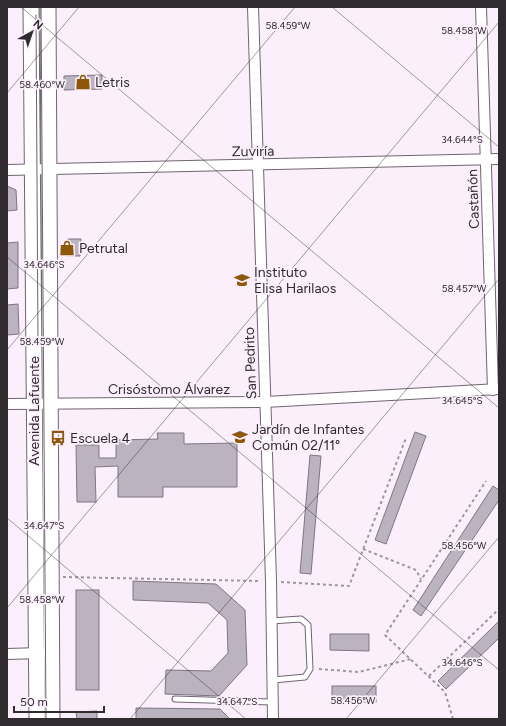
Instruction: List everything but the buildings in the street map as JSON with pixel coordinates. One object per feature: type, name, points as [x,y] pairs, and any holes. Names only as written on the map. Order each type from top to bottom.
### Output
[{"type":"main road","name":"Avenida Lafuente","points":[[31,7],[32,169],[42,404],[44,653],[52,719]]},
{"type":"main road","name":"Avenida Lafuente","points":[[42,404],[49,170],[48,7]]},
{"type":"main road","name":"Avenida Lafuente","points":[[37,719],[44,653]]},
{"type":"street","name":"San Pedrito","points":[[253,7],[271,574],[273,719]]},
{"type":"street","name":"Castañón","points":[[481,7],[496,390]]},
{"type":"street","name":"Zuviría","points":[[7,170],[499,158]]},
{"type":"street","name":"Crisóstomo Álvarez","points":[[7,404],[265,402],[496,390]]},
{"type":"street","points":[[7,654],[44,653]]},
{"type":"lane","points":[[271,621],[301,619],[308,625],[310,669],[305,677],[272,680]]},
{"type":"lane","points":[[175,699],[273,702]]},
{"type":"path","points":[[453,719],[445,692],[385,635],[486,481]]},
{"type":"path","points":[[363,549],[416,570],[421,579]]},
{"type":"path","points":[[429,676],[499,609]]},
{"type":"path","points":[[319,670],[360,672],[411,659]]},
{"type":"tram line","points":[[41,7],[46,719]]},
{"type":"tram line","points":[[36,15],[38,343]]},
{"type":"place","name":"Letris","points":[[83,82]]},
{"type":"place","name":"Petrutal","points":[[67,248]]},
{"type":"place","name":"Instituto Elisa Harilaos","points":[[242,280]]},
{"type":"place","name":"Jardín de Infantes Común 02/11°","points":[[240,437]]},
{"type":"place","name":"Escuela 4","points":[[58,438]]}]
